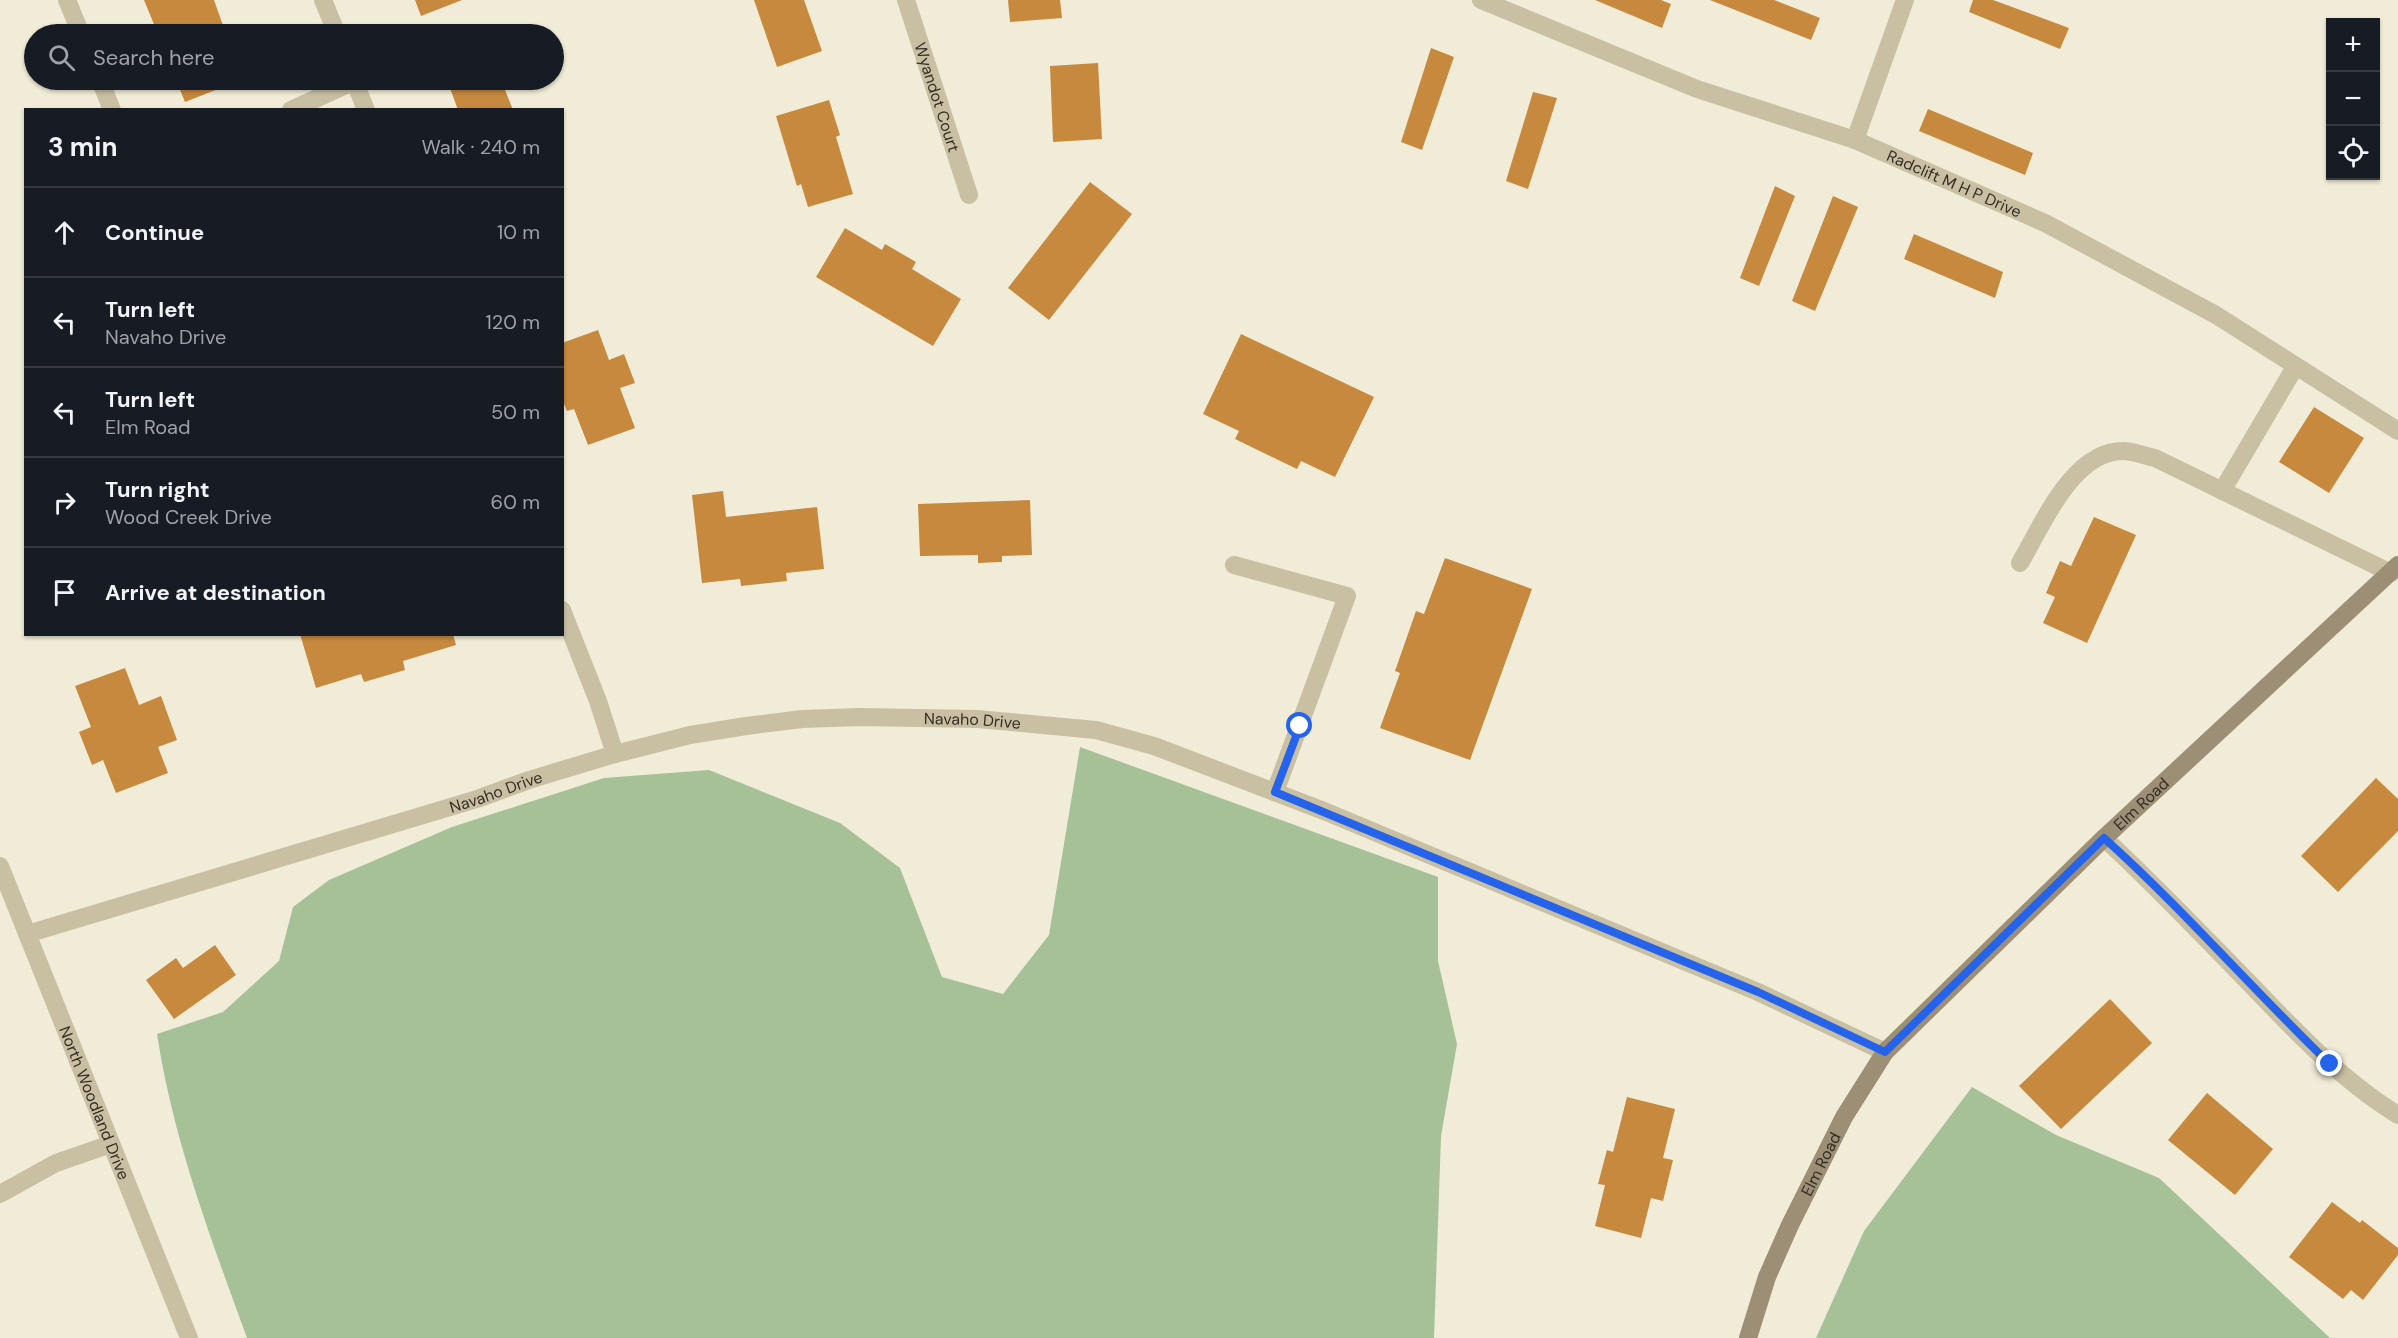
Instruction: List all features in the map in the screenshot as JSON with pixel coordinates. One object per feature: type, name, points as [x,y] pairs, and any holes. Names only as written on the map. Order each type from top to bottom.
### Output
[{"type":"street","points":[[68,0],[77,24]]},
{"type":"street","points":[[323,0],[333,24]]},
{"type":"street","name":"Wyandot Court","points":[[906,0],[969,195]]},
{"type":"street","name":"Radclift M H P Drive","points":[[1481,0],[1697,89],[1855,140],[2045,223],[2216,315],[2398,431]]},
{"type":"street","points":[[1855,140],[1905,0]]},
{"type":"street","points":[[104,90],[111,108]]},
{"type":"street","points":[[295,108],[334,90]]},
{"type":"street","points":[[359,90],[365,108]]},
{"type":"street","points":[[2222,491],[2295,367]]},
{"type":"street","points":[[2020,563],[2068,481],[2094,459],[2122,451],[2155,458],[2394,569]]},
{"type":"street","points":[[1234,565],[1347,596],[1275,792]]},
{"type":"street","name":"Elm Road","points":[[1748,1338],[1767,1277],[1790,1225],[1844,1117],[1885,1052],[2104,838],[2394,569]]},
{"type":"street","points":[[564,615],[598,701],[615,754]]},
{"type":"street","name":"Navaho Drive","points":[[27,934],[477,799],[529,780],[615,754],[690,735],[802,719],[860,717],[978,719],[1096,730],[1154,746],[1275,792],[1758,992],[1885,1052]]},
{"type":"street","points":[[2104,838],[2143,873],[2276,1012],[2330,1064],[2398,1115]]},
{"type":"street","name":"North Woodland Drive","points":[[0,866],[189,1338]]},
{"type":"street","points":[[0,1194],[56,1163],[111,1144]]},
{"type":"green space","points":[[1080,747],[1438,877],[1438,961],[1457,1044],[1441,1136],[1434,1338],[247,1338],[194,1188],[173,1112],[157,1034],[223,1012],[279,961],[293,907],[329,880],[452,827],[604,778],[709,770],[840,823],[900,868],[942,977],[1003,994],[1049,935]]},
{"type":"green space","points":[[1972,1087],[2056,1135],[2159,1178],[2330,1338],[1816,1338],[1864,1231]]},
{"type":"building","points":[[144,0],[214,0],[222,24],[154,24]]},
{"type":"building","points":[[415,0],[462,0],[421,16]]},
{"type":"building","points":[[754,0],[804,0],[822,51],[777,67]]},
{"type":"building","points":[[1008,0],[1060,0],[1062,18],[1010,22]]},
{"type":"building","points":[[1595,0],[1661,0],[1671,4],[1662,28]]},
{"type":"building","points":[[1710,0],[1774,0],[1820,18],[1811,40]]},
{"type":"building","points":[[1973,0],[1993,0],[2069,28],[2060,49],[1969,12]]},
{"type":"building","points":[[1431,48],[1454,57],[1422,150],[1401,142]]},
{"type":"building","points":[[1098,63],[1102,139],[1053,142],[1050,66]]},
{"type":"building","points":[[180,90],[216,90],[185,102]]},
{"type":"building","points":[[451,90],[505,90],[512,108],[457,108]]},
{"type":"building","points":[[1533,92],[1557,98],[1528,189],[1506,181]]},
{"type":"building","points":[[829,100],[840,135],[836,137],[853,194],[808,207],[801,184],[797,186],[776,116]]},
{"type":"building","points":[[1928,109],[2033,153],[2025,175],[1919,131]]},
{"type":"building","points":[[1090,182],[1132,214],[1049,320],[1008,288]]},
{"type":"building","points":[[1775,186],[1795,196],[1759,286],[1740,278]]},
{"type":"building","points":[[1833,196],[1858,207],[1815,311],[1792,301]]},
{"type":"building","points":[[845,228],[882,250],[885,244],[916,262],[912,269],[961,299],[933,346],[816,277]]},
{"type":"building","points":[[1914,234],[2003,272],[1995,298],[1904,259]]},
{"type":"building","points":[[598,330],[609,360],[624,354],[635,383],[620,388],[635,428],[588,445],[574,409],[567,411],[564,404],[564,342]]},
{"type":"building","points":[[1241,334],[1374,397],[1335,477],[1301,461],[1297,469],[1235,439],[1239,431],[1203,414]]},
{"type":"building","points":[[2314,407],[2364,438],[2329,493],[2279,462]]},
{"type":"building","points":[[723,491],[726,517],[817,507],[824,569],[786,573],[787,581],[741,586],[740,579],[702,583],[692,495]]},
{"type":"building","points":[[1030,500],[1032,555],[1002,556],[1002,562],[978,563],[978,555],[920,556],[918,504]]},
{"type":"building","points":[[2094,517],[2136,535],[2087,643],[2043,623],[2055,597],[2046,593],[2060,561],[2071,566]]},
{"type":"building","points":[[1445,558],[1532,589],[1470,760],[1380,728],[1400,673],[1395,671],[1416,611],[1424,614]]},
{"type":"building","points":[[301,636],[454,636],[456,645],[403,661],[405,670],[364,682],[361,674],[316,688]]},
{"type":"building","points":[[125,668],[139,705],[161,696],[177,740],[158,747],[168,773],[116,793],[103,760],[92,765],[79,732],[91,727],[75,686]]},
{"type":"building","points":[[2376,778],[2398,799],[2398,831],[2338,892],[2301,856]]},
{"type":"building","points":[[215,945],[236,975],[174,1019],[146,980],[176,958],[183,968]]},
{"type":"building","points":[[2110,999],[2152,1043],[2061,1129],[2019,1086]]},
{"type":"building","points":[[2207,1093],[2273,1149],[2235,1195],[2168,1140]]},
{"type":"building","points":[[1627,1097],[1675,1109],[1663,1158],[1673,1160],[1663,1201],[1651,1198],[1641,1238],[1595,1226],[1605,1185],[1598,1184],[1607,1150],[1613,1152]]},
{"type":"building","points":[[2332,1202],[2360,1223],[2362,1220],[2398,1248],[2398,1255],[2363,1300],[2351,1290],[2343,1299],[2289,1257]]},
{"type":"route","points":[[1300,726],[1275,792],[1758,992],[1885,1052],[2104,838],[2143,873],[2276,1012],[2330,1064]]}]
